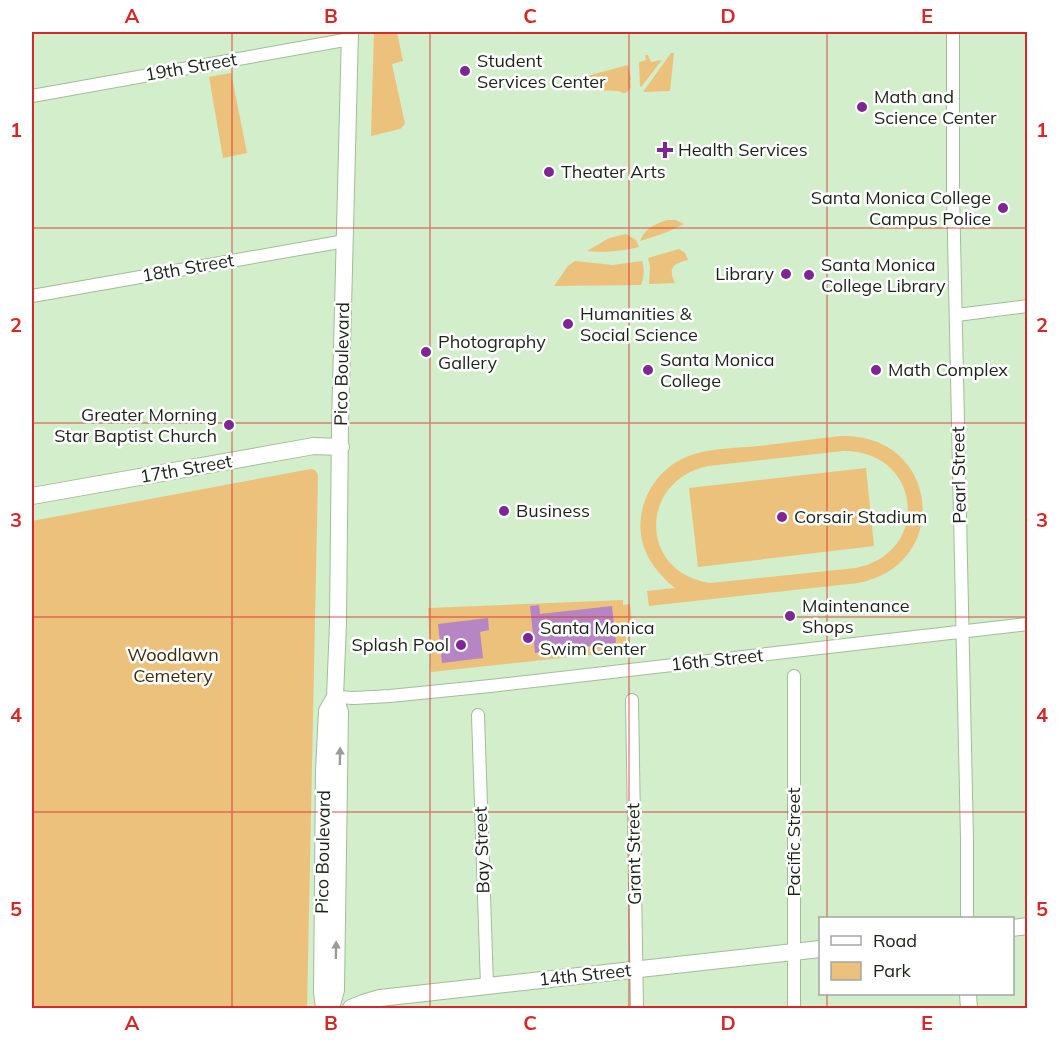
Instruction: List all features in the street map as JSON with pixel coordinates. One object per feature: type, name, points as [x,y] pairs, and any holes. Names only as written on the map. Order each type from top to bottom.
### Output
[{"type":"main road","name":"Pico Boulevard","points":[[324,1008],[322,992],[330,862],[331,788],[340,712],[335,697],[350,35]]},
{"type":"main road","name":"17th Street","points":[[32,496],[314,446],[341,447]]},
{"type":"main road","name":"Pico Boulevard","points":[[330,862],[336,990],[332,1008]]},
{"type":"main road","name":"14th Street","points":[[351,1008],[380,998],[819,949]]},
{"type":"street","name":"Pearl Street","points":[[953,32],[953,192],[967,917]]},
{"type":"street","name":"19th Street","points":[[32,96],[350,35]]},
{"type":"street","name":"18th Street","points":[[32,297],[345,241]]},
{"type":"street","points":[[957,315],[1028,306]]},
{"type":"street","name":"16th Street","points":[[335,697],[380,697],[490,686],[1028,624]]},
{"type":"street","name":"Pacific Street","points":[[794,676],[794,1008]]},
{"type":"street","name":"Grant Street","points":[[632,700],[637,1008]]},
{"type":"street","name":"Bay Street","points":[[478,714],[487,986]]},
{"type":"green space","points":[[374,32],[397,32],[403,61],[392,64],[405,124],[400,129],[371,136]]},
{"type":"green space","points":[[671,53],[674,53],[670,91],[643,92]]},
{"type":"green space","points":[[645,55],[648,55],[651,62],[662,60],[641,87],[639,62],[646,60]]},
{"type":"green space","points":[[628,65],[631,87],[626,93],[571,89],[572,80]]},
{"type":"green space","points":[[231,73],[247,153],[223,158],[209,77]]},
{"type":"green space","points":[[667,220],[675,220],[684,224],[640,241],[651,227]]},
{"type":"green space","points":[[626,234],[636,240],[639,247],[600,252],[587,251],[609,238]]},
{"type":"green space","points":[[679,249],[685,253],[688,260],[673,267],[672,274],[675,283],[649,284],[648,258]]},
{"type":"green space","points":[[575,261],[613,265],[642,261],[644,270],[641,285],[554,286],[568,266]]},
{"type":"green space","points":[[841,436],[874,441],[899,455],[915,476],[922,502],[920,528],[909,552],[889,571],[858,583],[649,606],[647,591],[675,588],[660,574],[648,557],[640,528],[647,496],[652,486],[666,470],[685,458],[703,452]],"holes":[[[843,451],[869,455],[889,467],[902,484],[908,504],[906,524],[897,543],[881,559],[856,568],[710,583],[687,576],[670,563],[660,546],[656,526],[659,507],[669,489],[685,475],[708,466]]]},
{"type":"green space","name":"Corsair Stadium","points":[[866,468],[874,546],[698,567],[689,488]]},
{"type":"green space","name":"Woodlawn Cemetery","points":[[315,470],[318,475],[307,1008],[32,1008],[32,521]]},
{"type":"green space","name":"Santa Monica Swim Center","points":[[623,600],[623,605],[630,604],[632,624],[624,625],[627,651],[431,672],[428,608]]},
{"type":"shaded area","points":[[539,605],[540,614],[612,606],[616,643],[535,653],[530,606]]},
{"type":"shaded area","name":"Splash Pool","points":[[488,618],[489,630],[480,632],[483,658],[442,663],[438,624]]},
{"type":"place","name":"Student Services Center","points":[[465,71]]},
{"type":"place","name":"Math and Science Center","points":[[862,107]]},
{"type":"place","name":"Health Services","points":[[665,150]]},
{"type":"place","name":"Theater Arts","points":[[549,172]]},
{"type":"place","name":"Santa Monica College Campus Police","points":[[1003,208]]},
{"type":"place","name":"Library","points":[[786,274]]},
{"type":"place","name":"Santa Monica College Library","points":[[809,275]]},
{"type":"place","name":"Humanities & Social Science","points":[[568,324]]},
{"type":"place","name":"Photography Gallery","points":[[426,352]]},
{"type":"place","name":"Santa Monica College","points":[[648,370]]},
{"type":"place","name":"Math Complex","points":[[876,370]]},
{"type":"place","name":"Greater Morning Star Baptist Church","points":[[229,425]]},
{"type":"place","name":"Business","points":[[504,511]]},
{"type":"place","name":"Corsair Stadium","points":[[782,517]]},
{"type":"place","name":"Maintenance Shops","points":[[790,616]]},
{"type":"place","name":"Santa Monica Swim Center","points":[[528,638]]},
{"type":"place","name":"Splash Pool","points":[[461,645]]}]
